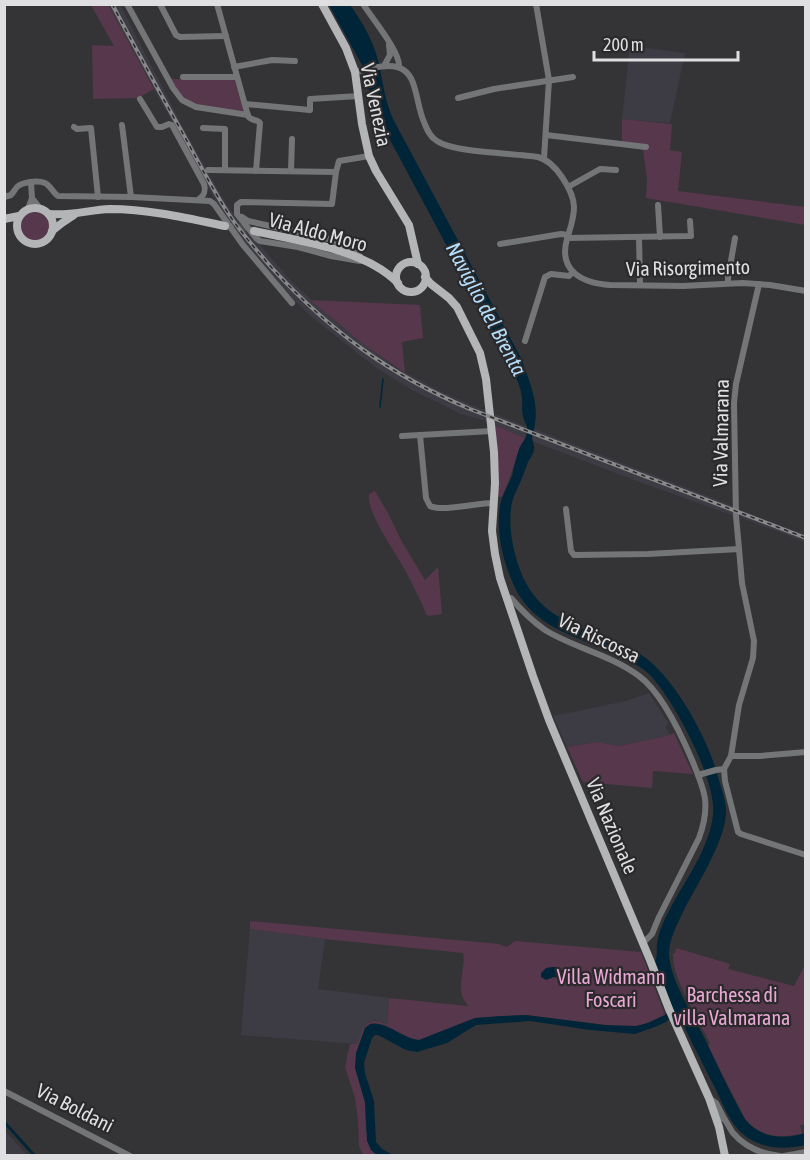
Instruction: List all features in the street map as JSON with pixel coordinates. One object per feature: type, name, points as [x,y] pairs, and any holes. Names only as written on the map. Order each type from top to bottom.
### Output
[{"type":"main road","name":"Via Venezia","points":[[322,4],[358,71],[362,124],[369,156],[411,230],[418,264]]},
{"type":"main road","points":[[17,231],[20,216],[28,209],[40,208],[49,214],[53,222],[52,232]]},
{"type":"main road","points":[[49,214],[124,210],[164,214],[225,225]]},
{"type":"main road","name":"Via Venezia","points":[[400,210],[410,243],[409,255],[403,265]]},
{"type":"main road","points":[[4,223],[17,231],[24,240],[38,244],[47,240],[52,232],[75,214]]},
{"type":"main road","points":[[4,219],[20,216]]},
{"type":"main road","name":"Via Aldo Moro","points":[[254,231],[311,243],[387,267],[403,265]]},
{"type":"main road","points":[[411,262],[418,264],[423,269],[424,284],[419,289],[407,291],[398,284],[396,274],[403,265],[411,262]]},
{"type":"main road","name":"Via Aldo Moro","points":[[371,263],[398,284]]},
{"type":"main road","points":[[425,277],[440,292]]},
{"type":"main road","points":[[419,289],[440,292]]},
{"type":"main road","name":"Via Nazionale","points":[[440,292],[457,307],[480,353],[486,379],[495,472],[492,523],[495,554],[507,598],[549,720],[669,1009],[709,1098],[721,1119],[719,1127],[725,1155]]},
{"type":"street","points":[[127,4],[176,92],[187,103],[196,107],[248,115]]},
{"type":"street","points":[[160,4],[176,35],[180,37],[226,36]]},
{"type":"street","points":[[217,4],[248,115],[260,123],[256,171]]},
{"type":"street","points":[[536,4],[549,80],[544,158]]},
{"type":"street","points":[[363,5],[388,41],[398,67]]},
{"type":"street","points":[[383,66],[390,55],[388,41]]},
{"type":"street","points":[[234,67],[272,60],[295,61]]},
{"type":"street","points":[[358,71],[383,66],[398,67],[406,72],[411,79],[426,128],[432,137],[446,146],[544,158],[558,171],[568,187],[572,195],[574,215],[565,258],[573,272],[569,276],[551,274],[545,277],[525,341]]},
{"type":"street","points":[[183,77],[237,77]]},
{"type":"street","points":[[458,98],[494,89],[573,77]]},
{"type":"street","points":[[245,104],[310,110],[310,99],[359,96]]},
{"type":"street","points":[[140,99],[156,128],[172,125],[205,186],[204,194],[198,200]]},
{"type":"street","points":[[122,125],[131,197]]},
{"type":"street","points":[[74,127],[77,129],[91,128],[98,197]]},
{"type":"street","points":[[202,128],[225,129],[225,170]]},
{"type":"street","points":[[546,135],[646,147]]},
{"type":"street","points":[[291,171],[292,139]]},
{"type":"street","points":[[369,156],[339,160],[332,204],[241,202],[238,203],[236,210],[260,241],[371,263]]},
{"type":"street","points":[[568,187],[600,169],[616,170]]},
{"type":"street","points":[[208,170],[336,172]]},
{"type":"street","points":[[28,209],[32,198],[31,183]]},
{"type":"street","points":[[4,197],[11,195],[19,185],[45,183],[58,196],[212,201],[243,245],[292,303]]},
{"type":"street","points":[[32,198],[40,208]]},
{"type":"street","points":[[658,205],[660,237]]},
{"type":"street","points":[[236,210],[248,220],[333,240],[371,263]]},
{"type":"street","points":[[500,244],[561,234],[570,239],[691,236],[690,221]]},
{"type":"street","points":[[639,237],[640,285]]},
{"type":"street","points":[[728,283],[735,238]]},
{"type":"street","name":"Via Risorgimento","points":[[573,272],[582,279],[599,284],[759,284],[806,291]]},
{"type":"street","name":"Via Valmarana","points":[[724,769],[731,756],[739,705],[754,647],[753,630],[742,583],[736,516],[734,397],[759,284]]},
{"type":"street","points":[[402,436],[492,431]]},
{"type":"street","points":[[420,435],[426,498],[430,506],[439,509],[493,503]]},
{"type":"street","points":[[566,509],[571,551],[574,555],[739,549]]},
{"type":"street","name":"Via Riscossa","points":[[507,598],[511,598],[545,630],[623,665],[640,677],[652,689],[665,708],[700,775],[706,807],[699,838],[652,934],[643,944]]},
{"type":"street","points":[[731,756],[806,752]]},
{"type":"street","points":[[700,775],[724,769],[738,832],[806,855]]},
{"type":"street","name":"Via Boldani","points":[[4,1091],[130,1155]]},
{"type":"street","points":[[721,1119],[735,1136],[750,1147],[766,1154],[806,1152]]},
{"type":"street","points":[[719,1127],[730,1129]]},
{"type":"shaded area","points":[[108,5],[120,5],[223,199],[292,282],[338,324],[393,366],[444,393],[485,411],[486,421],[461,414],[412,390],[375,367],[313,318],[263,267],[228,221],[214,198]]},
{"type":"shaded area","points":[[630,46],[685,53],[670,123],[622,119]]},
{"type":"shaded area","points":[[495,414],[527,427],[525,438],[495,425]]},
{"type":"shaded area","points":[[534,429],[733,506],[734,516],[532,441]]},
{"type":"shaded area","points":[[739,510],[805,535],[805,542],[740,517]]},
{"type":"shaded area","points":[[649,693],[669,724],[665,727],[670,735],[619,746],[597,742],[567,747],[553,716],[626,701]]},
{"type":"shaded area","points":[[250,929],[325,939],[318,989],[389,998],[387,1024],[375,1020],[368,1022],[357,1044],[241,1035]]},
{"type":"shaded area","points":[[5,1131],[27,1155],[5,1155]]},
{"type":"green space","points":[[91,5],[108,5],[154,89],[138,98],[93,99],[92,45],[114,46]]},
{"type":"green space","points":[[171,79],[234,79],[243,109],[242,111],[212,108],[191,102],[180,94]]},
{"type":"green space","points":[[622,119],[672,124],[670,150],[682,152],[678,191],[805,207],[805,225],[646,198],[647,178],[643,150],[622,142]]},
{"type":"green space","points":[[35,210],[46,214],[50,225],[46,236],[35,240],[24,236],[20,225],[24,214]]},
{"type":"green space","points":[[310,300],[420,305],[423,338],[402,342],[405,373],[362,343]]},
{"type":"green space","points":[[495,425],[525,438],[502,497],[496,496],[498,473]]},
{"type":"green space","points":[[375,491],[425,580],[438,567],[442,614],[427,616],[372,511],[369,494]]},
{"type":"green space","points":[[674,733],[693,774],[653,771],[652,788],[583,782],[567,747],[597,742],[619,746]]},
{"type":"green space","name":"Villa Widmann Foscari","points":[[250,921],[499,944],[507,947],[515,941],[641,952],[665,1015],[642,1025],[629,1027],[526,1015],[475,1018],[419,1040],[373,1023],[365,1028],[362,1038],[359,1082],[365,1102],[366,1132],[377,1155],[363,1155],[359,1146],[355,1098],[345,1067],[350,1044],[357,1044],[366,1024],[374,1021],[387,1024],[389,998],[468,1006],[461,993],[463,953],[250,929]]},
{"type":"green space","name":"Barchessa di villa Valmarana","points":[[676,948],[730,964],[728,969],[794,986],[805,965],[806,1118],[803,1125],[800,1125],[802,1134],[770,1135],[757,1130],[745,1119],[681,987],[674,964],[673,954]]},
{"type":"water","name":"Naviglio del Brenta","points":[[329,5],[350,5],[368,33],[377,56],[386,99],[393,119],[521,358],[530,382],[536,415],[532,437],[534,450],[514,496],[510,517],[512,540],[526,583],[536,598],[549,610],[579,627],[628,647],[655,666],[689,710],[707,745],[724,796],[725,820],[717,847],[674,932],[669,948],[670,963],[682,995],[745,1119],[758,1130],[772,1136],[805,1133],[805,1145],[777,1148],[760,1144],[751,1140],[737,1128],[726,1112],[679,1015],[675,1013],[666,1022],[635,1034],[530,1021],[476,1025],[447,1043],[417,1052],[406,1050],[375,1035],[364,1063],[365,1073],[374,1101],[376,1142],[382,1149],[393,1155],[377,1155],[371,1150],[367,1141],[365,1102],[355,1068],[356,1053],[365,1028],[370,1024],[383,1025],[419,1040],[475,1018],[526,1015],[605,1025],[636,1026],[665,1015],[672,1006],[655,961],[659,935],[668,912],[699,858],[713,815],[708,782],[701,762],[671,703],[651,676],[628,660],[561,631],[546,622],[521,598],[512,581],[501,544],[499,514],[502,498],[527,431],[522,414],[519,386],[512,368],[381,123],[370,96],[368,80],[362,65]]},
{"type":"water","points":[[546,968],[561,969],[560,978],[554,977],[546,980],[541,977],[541,973]]},
{"type":"water","points":[[5,1120],[36,1155],[32,1155],[5,1125]]},
{"type":"waterway","points":[[380,407],[383,379]]},
{"type":"tunnel","points":[[226,226],[254,231]]},
{"type":"railway","points":[[112,4],[218,198],[232,219],[272,268],[339,332],[414,382],[470,409],[806,538]]}]
